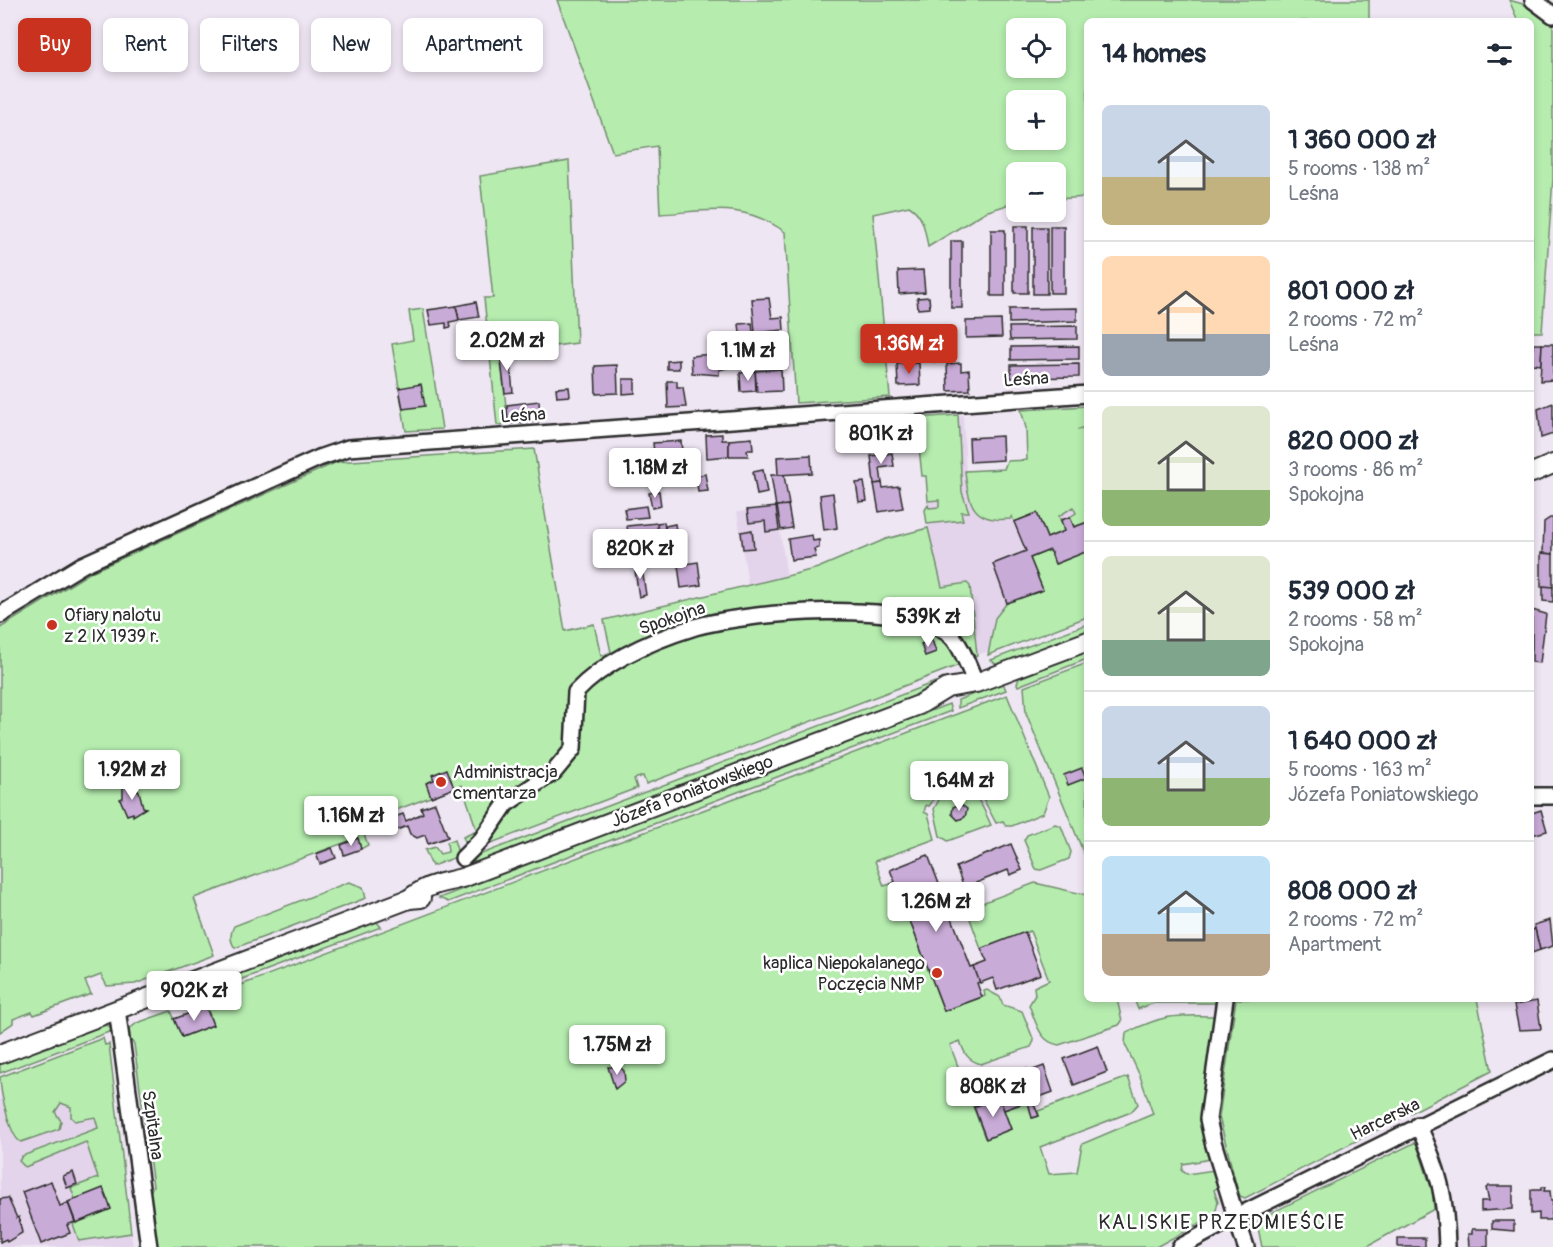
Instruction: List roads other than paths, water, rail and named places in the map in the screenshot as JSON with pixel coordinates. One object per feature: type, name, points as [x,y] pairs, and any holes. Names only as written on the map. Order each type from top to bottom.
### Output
[{"type":"street","points":[[1533,0],[1553,15]]},
{"type":"street","name":"Leśna","points":[[0,615],[82,565],[320,458],[348,448],[1084,394]]},
{"type":"street","points":[[1534,471],[1553,464]]},
{"type":"street","name":"Spokojna","points":[[463,858],[482,838],[506,804],[554,772],[573,750],[576,692],[594,673],[671,635],[708,624],[827,611],[892,616],[927,622],[951,636],[976,683]]},
{"type":"street","name":"Józefa Poniatowskiego","points":[[0,1054],[409,898],[418,890],[437,882],[465,877],[919,705],[951,699],[964,693],[976,683],[1084,642]]},
{"type":"street","points":[[1534,796],[1553,796]]},
{"type":"street","points":[[1225,1002],[1209,1119],[1213,1142],[1246,1247]]},
{"type":"street","name":"Szpitalna","points":[[117,1009],[149,1247]]},
{"type":"street","name":"Harcerska","points":[[1180,1247],[1418,1125],[1553,1060]]},
{"type":"street","points":[[1418,1125],[1440,1178],[1446,1214],[1447,1247]]},
{"type":"place","name":"Ofiary nalotu z 2 IX 1939 r.","points":[[52,625]]},
{"type":"place","name":"Administracja cmentarza","points":[[441,782]]},
{"type":"place","name":"kaplica Niepokalanego Poczęcia NMP","points":[[937,973]]},
{"type":"district","name":"KALISKIE PRZEDMIEŚCIE","points":[[1222,1222]]}]
